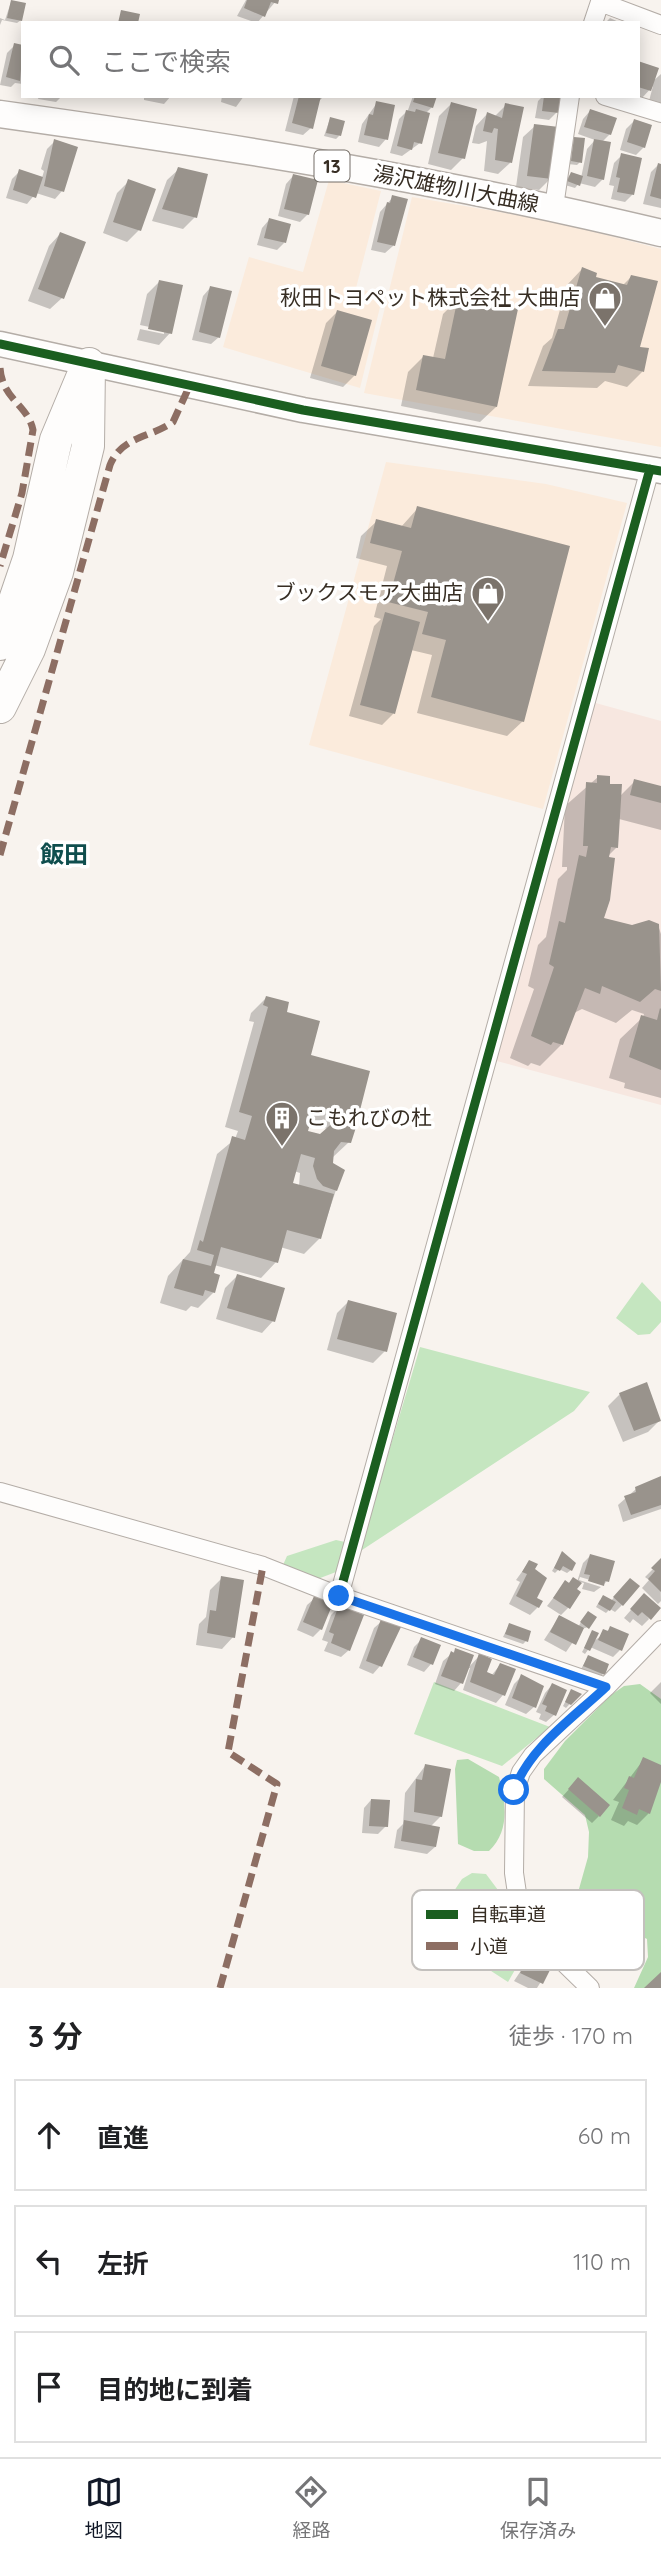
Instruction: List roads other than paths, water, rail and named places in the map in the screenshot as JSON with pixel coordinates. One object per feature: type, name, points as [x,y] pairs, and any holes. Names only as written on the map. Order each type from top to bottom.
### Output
[{"type":"highway","points":[[0,644],[29,559],[56,440],[89,364]]},
{"type":"highway","points":[[0,707],[29,649],[57,572],[88,446],[89,364]]},
{"type":"main road","name":"湯沢雄物川大曲線","points":[[0,114],[355,170],[554,207],[661,233]]},
{"type":"street","points":[[594,21],[600,2],[661,25]]},
{"type":"street","points":[[554,207],[570,98]]},
{"type":"street","points":[[612,98],[661,113]]},
{"type":"street","points":[[0,344],[303,410],[656,470],[339,1596]]},
{"type":"street","points":[[0,1492],[263,1566],[339,1596],[606,1687]]},
{"type":"street","points":[[517,1890],[514,1799],[521,1772],[533,1755],[606,1687],[661,1630]]},
{"type":"street","points":[[572,1970],[590,1988]]},
{"type":"place","name":"秋田トヨペット株式会社 大曲店","points":[[605,328]]},
{"type":"place","name":"ブックスモア大曲店","points":[[488,623]]},
{"type":"place","name":"こもれびの杜","points":[[282,1148]]},
{"type":"district","name":"飯田","points":[[64,855]]}]
